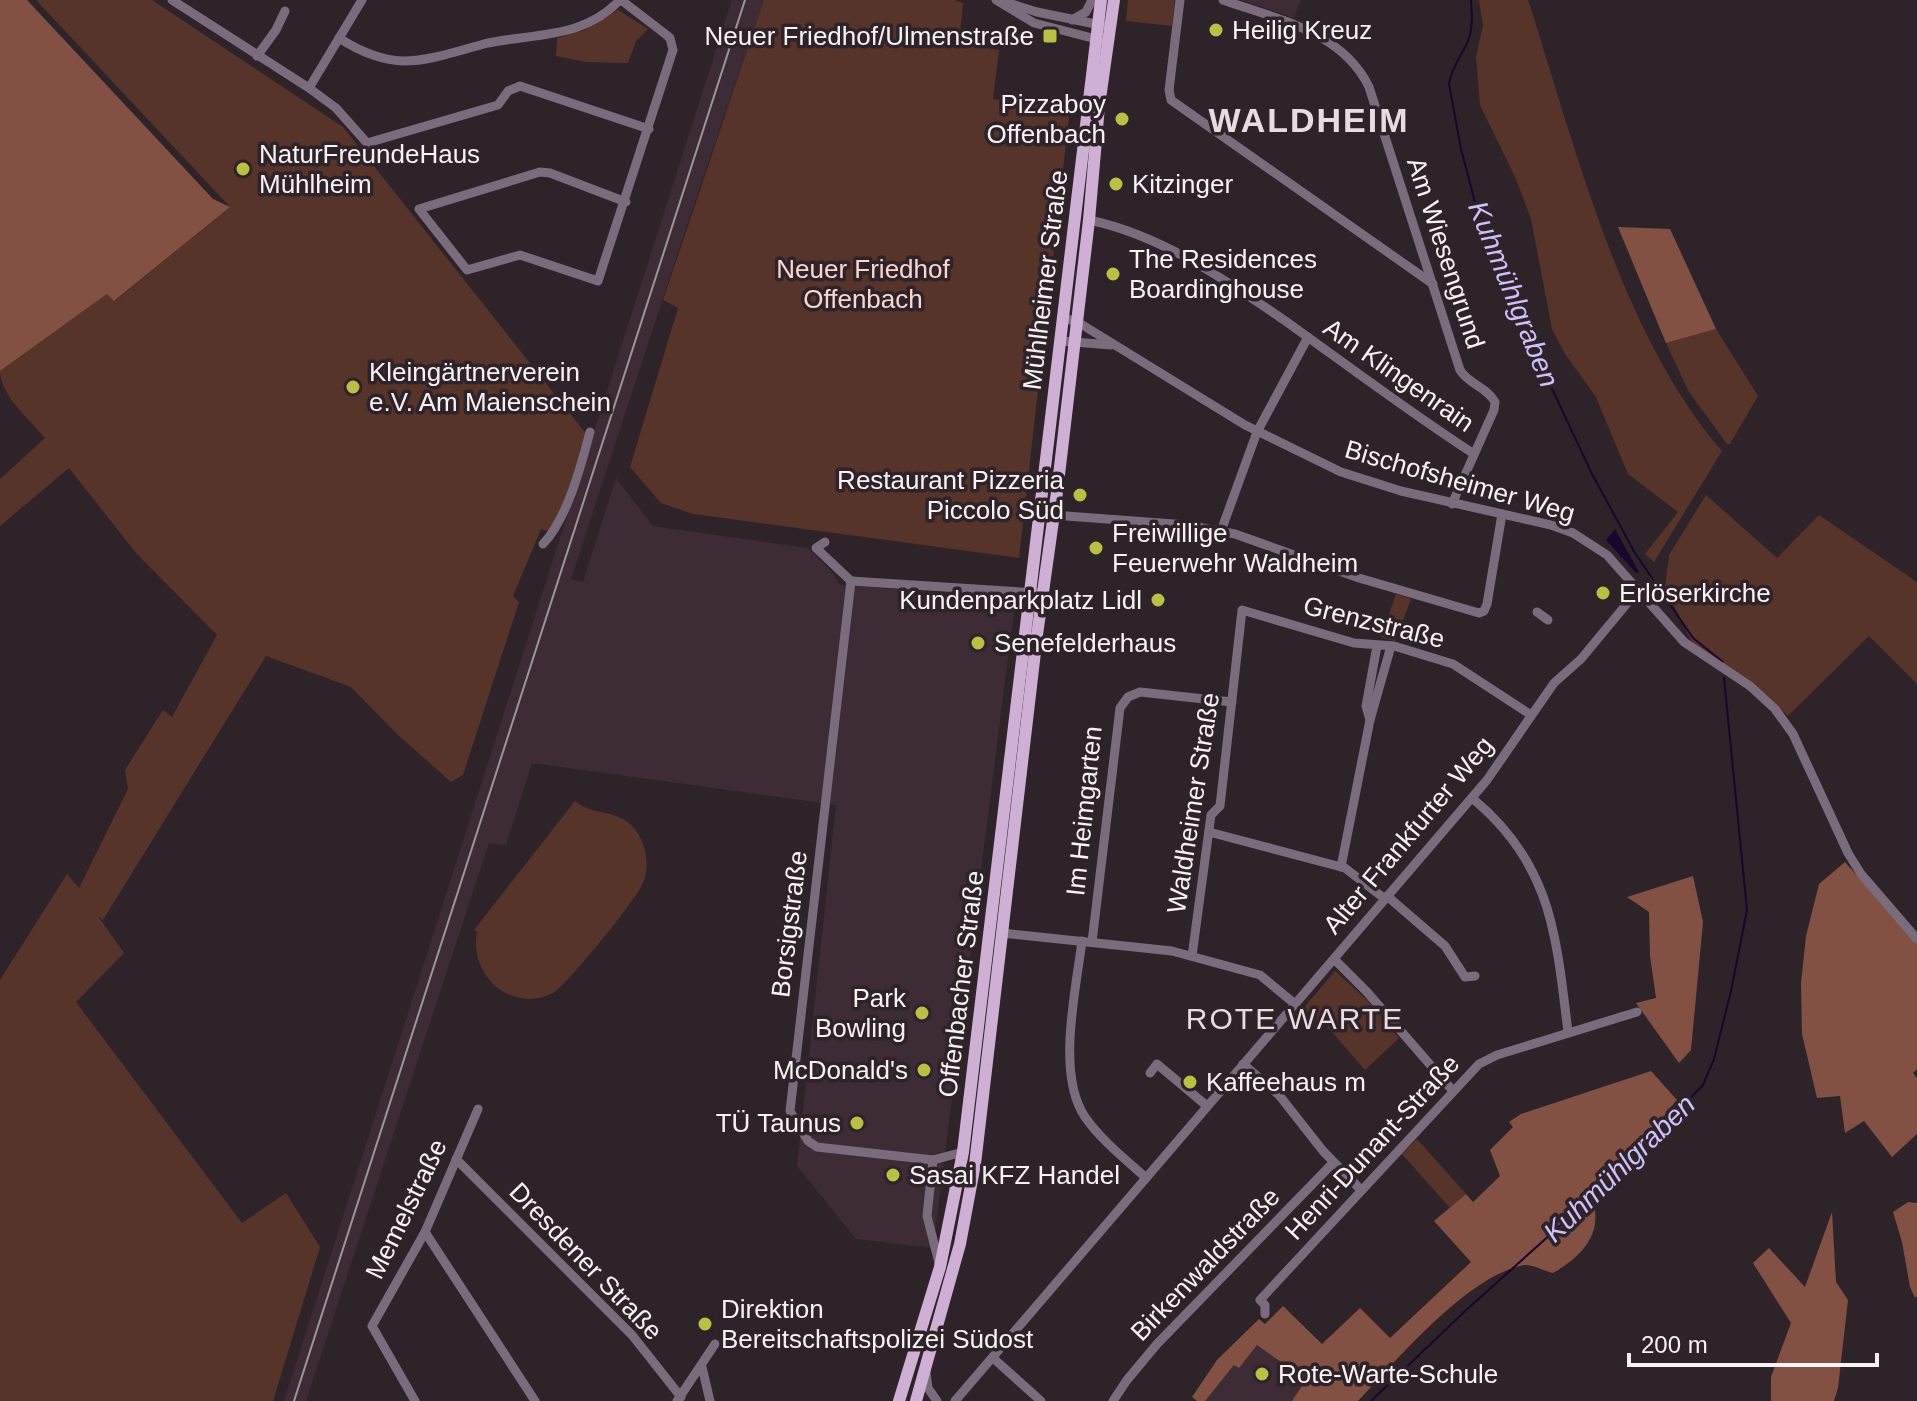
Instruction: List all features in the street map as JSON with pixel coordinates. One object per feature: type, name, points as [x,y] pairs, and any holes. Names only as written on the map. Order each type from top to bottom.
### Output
[{"type":"main road","name":"Mühlheimer Straße","points":[[1101,0],[1104,26]]},
{"type":"main road","name":"Mühlheimer Straße","points":[[1047,564],[1102,40],[1114,0]]},
{"type":"main road","name":"Mühlheimer Straße","points":[[1071,320],[1089,220],[1102,40]]},
{"type":"main road","name":"Mühlheimer Straße","points":[[1033,565],[1059,359],[1068,341]]},
{"type":"main road","name":"Offenbacher Straße","points":[[916,1401],[955,1265],[970,1193],[1047,564]]},
{"type":"main road","name":"Offenbacher Straße","points":[[899,1401],[940,1267],[963,1152],[1033,565]]},
{"type":"street","points":[[309,88],[362,0]]},
{"type":"street","points":[[998,0],[1104,26]]},
{"type":"street","points":[[998,0],[1034,23],[1102,40]]},
{"type":"street","points":[[1072,20],[1086,12],[1092,0]]},
{"type":"street","points":[[1180,0],[1169,90],[1171,100],[1433,284]]},
{"type":"street","name":"Am Wiesengrund","points":[[1223,0],[1320,37],[1342,51],[1357,66],[1369,87],[1461,373],[1489,393],[1495,402],[1474,454]]},
{"type":"street","points":[[339,38],[373,56],[390,60],[417,60],[492,43],[570,31],[626,1],[664,33],[672,43],[673,56],[626,202],[598,281],[520,255],[467,270],[419,209],[540,172],[626,202]]},
{"type":"street","points":[[178,2],[336,108],[367,143],[498,105],[508,91],[520,86],[649,129]]},
{"type":"street","points":[[257,56],[271,39],[285,11]]},
{"type":"street","name":"Am Klingenrain","points":[[1089,220],[1140,235],[1234,287],[1474,454]]},
{"type":"street","name":"Bischofsheimer Weg","points":[[1071,320],[1257,432],[1341,472],[1452,504],[1551,525],[1573,533],[1607,555],[1684,642],[1757,691],[1784,719],[1848,853],[1861,874],[1917,939]]},
{"type":"street","points":[[1221,531],[1257,432],[1308,337]]},
{"type":"street","name":"Bischofsheimer Weg","points":[[1068,341],[1114,346]]},
{"type":"street","points":[[543,544],[554,533],[561,519],[590,432]]},
{"type":"street","points":[[1452,504],[1474,454]]},
{"type":"street","points":[[1053,515],[1187,525],[1221,531],[1262,542],[1401,591],[1476,612],[1484,611],[1502,514]]},
{"type":"street","points":[[825,542],[816,548],[851,581],[1043,594]]},
{"type":"street","name":"Borsigstraße","points":[[851,581],[790,1111],[808,1141],[817,1147],[933,1160],[963,1152]]},
{"type":"street","name":"Alter Frankfurter Weg","points":[[955,1401],[1472,798],[1557,680],[1581,659],[1639,589]]},
{"type":"street","name":"Grenzstraße","points":[[1242,610],[1354,643],[1391,646],[1453,664],[1531,715]]},
{"type":"street","name":"Waldheimer Straße","points":[[1192,956],[1211,815],[1220,806],[1242,610]]},
{"type":"street","points":[[1537,612],[1548,620]]},
{"type":"street","points":[[1370,720],[1366,706],[1377,646]]},
{"type":"street","points":[[1341,867],[1370,720],[1391,646]]},
{"type":"street","name":"Im Heimgarten","points":[[1146,1178],[1092,1125],[1081,1110],[1075,1092],[1071,1048],[1118,712],[1128,697],[1137,692],[1232,702]]},
{"type":"street","points":[[1472,798],[1500,822],[1514,840],[1542,891],[1556,940],[1568,1032]]},
{"type":"street","points":[[1209,832],[1350,870],[1445,946],[1465,977],[1475,976]]},
{"type":"street","points":[[1002,933],[1192,956],[1260,975],[1295,1004]]},
{"type":"street","points":[[1334,959],[1367,992],[1453,1091]]},
{"type":"street","name":"Henri-Dunant-Straße","points":[[1265,1314],[1265,1305],[1260,1300],[1453,1091],[1486,1060],[1637,1012]]},
{"type":"street","points":[[1150,1073],[1157,1064],[1207,1106]]},
{"type":"street","points":[[1243,1064],[1284,1101],[1333,1163],[1361,1190]]},
{"type":"street","name":"Memelstraße","points":[[415,1401],[372,1328],[425,1232],[478,1109]]},
{"type":"street","name":"Dresdener Straße","points":[[456,1159],[632,1335],[679,1399]]},
{"type":"street","points":[[933,1160],[927,1216],[940,1267]]},
{"type":"street","name":"Birkenwaldstraße","points":[[1113,1401],[1157,1344],[1333,1163]]},
{"type":"street","points":[[425,1232],[535,1401]]},
{"type":"street","points":[[679,1399],[715,1344]]},
{"type":"street","points":[[993,1358],[1041,1401]]},
{"type":"street","points":[[702,1367],[710,1401]]},
{"type":"street","points":[[926,1367],[928,1388],[937,1401]]},
{"type":"shaded area","points":[[0,0],[27,0],[213,199],[230,207],[114,301],[107,294],[0,371]]},
{"type":"shaded area","points":[[732,0],[764,0],[571,579],[583,582],[616,478],[653,526],[808,548],[832,572],[840,585],[1003,597],[1014,611],[933,1248],[856,1239],[797,1166],[836,805],[532,763],[506,845],[489,843],[306,1401],[284,1401]]},
{"type":"shaded area","points":[[1241,0],[1301,0],[1294,18]]},
{"type":"shaded area","points":[[1618,227],[1670,229],[1716,329],[1666,343]]},
{"type":"shaded area","points":[[1615,529],[1639,572],[1636,573],[1606,540]]},
{"type":"shaded area","points":[[1845,862],[1917,944],[1917,1069],[1913,1073],[1917,1078],[1917,1134],[1892,1157],[1864,1121],[1845,1133],[1840,1096],[1817,1098],[1802,1034],[1801,983],[1806,936],[1819,884]]},
{"type":"shaded area","points":[[1693,876],[1703,922],[1691,1050],[1679,1063],[1636,1003],[1656,998],[1650,956],[1649,912],[1627,897]]},
{"type":"shaded area","points":[[1651,1071],[1677,1100],[1646,1139],[1600,1181],[1590,1239],[1567,1264],[1553,1273],[1524,1265],[1502,1272],[1480,1285],[1434,1322],[1358,1401],[1292,1401],[1306,1380],[1257,1345],[1239,1368],[1234,1365],[1205,1401],[1192,1397],[1217,1360],[1259,1319],[1265,1324],[1283,1306],[1322,1344],[1360,1308],[1390,1338],[1471,1262],[1434,1221],[1466,1194],[1473,1202],[1500,1176],[1490,1150],[1513,1127],[1509,1122],[1521,1114]]},
{"type":"shaded area","points":[[1908,1202],[1917,1203],[1915,1298],[1893,1212]]},
{"type":"shaded area","points":[[1832,1212],[1836,1282],[1848,1300],[1834,1401],[1771,1401],[1771,1377],[1791,1323],[1753,1263],[1769,1248],[1805,1287]]},
{"type":"shaded area","name":"Rote-Warte-Schule","points":[[1257,1345],[1307,1380],[1292,1401],[1205,1401],[1234,1364],[1239,1367]]},
{"type":"green space","points":[[36,0],[152,0],[343,127],[587,435],[555,528],[541,529],[513,596],[519,602],[463,775],[451,782],[398,735],[351,687],[266,656],[103,920],[98,916],[124,953],[76,1002],[242,1223],[286,1193],[320,1247],[273,1401],[0,1401],[0,980],[67,874],[79,888],[128,789],[125,770],[163,710],[172,717],[217,635],[136,553],[69,468],[0,526],[0,479],[45,438],[10,398],[0,371],[107,294],[115,301],[230,207]]},
{"type":"green space","name":"Neuer Friedhof Offenbach","points":[[764,0],[954,0],[963,3],[959,44],[999,50],[993,99],[1070,108],[1019,558],[693,514],[661,503],[630,467],[678,308],[663,300]]},
{"type":"green space","points":[[1128,0],[1175,0],[1172,26],[1126,21]]},
{"type":"green space","points":[[1479,0],[1528,0],[1583,176],[1629,296],[1656,352],[1687,404],[1722,451],[1654,562],[1645,554],[1678,512],[1628,474],[1596,397],[1565,354],[1552,329],[1531,219],[1516,179],[1480,105],[1476,57],[1483,25]]},
{"type":"green space","points":[[618,10],[648,29],[636,41],[628,63],[586,62],[556,56],[557,38],[585,30]]},
{"type":"green space","points":[[1716,329],[1758,396],[1730,444],[1689,392],[1666,343]]},
{"type":"green space","points":[[1706,495],[1777,558],[1819,515],[1917,582],[1917,684],[1869,636],[1788,716],[1767,696],[1694,646],[1665,588],[1669,555]]},
{"type":"green space","points":[[1396,594],[1411,599],[1395,641],[1381,637]]},
{"type":"green space","points":[[575,801],[631,824],[645,851],[647,865],[642,885],[585,960],[553,993],[537,998],[508,994],[486,976],[476,948],[477,932],[474,930]]},
{"type":"green space","points":[[1335,971],[1367,1000],[1399,1038],[1365,1070],[1324,1023],[1320,1027],[1302,1010]]},
{"type":"green space","points":[[1417,1139],[1466,1194],[1450,1208],[1402,1154]]},
{"type":"waterway","name":"Kuhmühlgraben","points":[[1471,0],[1470,36],[1449,84],[1476,206],[1522,325],[1592,474],[1635,553],[1693,638],[1723,662]]},
{"type":"waterway","name":"Kuhmühlgraben","points":[[1371,1401],[1464,1312],[1600,1190],[1703,1085],[1714,1059],[1747,910],[1724,678]]},
{"type":"railway","points":[[294,1401],[745,0]]},
{"type":"place","name":"Heilig Kreuz","points":[[1216,30]]},
{"type":"place","name":"Neuer Friedhof/Ulmenstraße","points":[[1050,36]]},
{"type":"place","name":"Pizzaboy Offenbach","points":[[1122,119]]},
{"type":"place","name":"NaturFreundeHaus Mühlheim","points":[[243,169]]},
{"type":"place","name":"Kitzinger","points":[[1116,184]]},
{"type":"place","name":"The Residences Boardinghouse","points":[[1113,274]]},
{"type":"place","name":"Kleingärtnerverein e.V. Am Maienschein","points":[[353,387]]},
{"type":"place","name":"Restaurant Pizzeria Piccolo Süd","points":[[1080,495]]},
{"type":"place","name":"Freiwillige Feuerwehr Waldheim","points":[[1096,548]]},
{"type":"place","name":"Erlöserkirche","points":[[1603,593]]},
{"type":"place","name":"Kundenparkplatz Lidl","points":[[1158,600]]},
{"type":"place","name":"Senefelderhaus","points":[[978,643]]},
{"type":"place","name":"Park Bowling","points":[[922,1013]]},
{"type":"place","name":"McDonald's","points":[[924,1070]]},
{"type":"place","name":"Kaffeehaus m","points":[[1190,1082]]},
{"type":"place","name":"TÜ Taunus","points":[[857,1123]]},
{"type":"place","name":"Sasai KFZ Handel","points":[[893,1175]]},
{"type":"place","name":"Direktion Bereitschaftspolizei Südost","points":[[705,1324]]},
{"type":"place","name":"Rote-Warte-Schule","points":[[1262,1374]]},
{"type":"district","name":"WALDHEIM","points":[[1309,120]]},
{"type":"district","name":"ROTE WARTE","points":[[1295,1019]]}]
